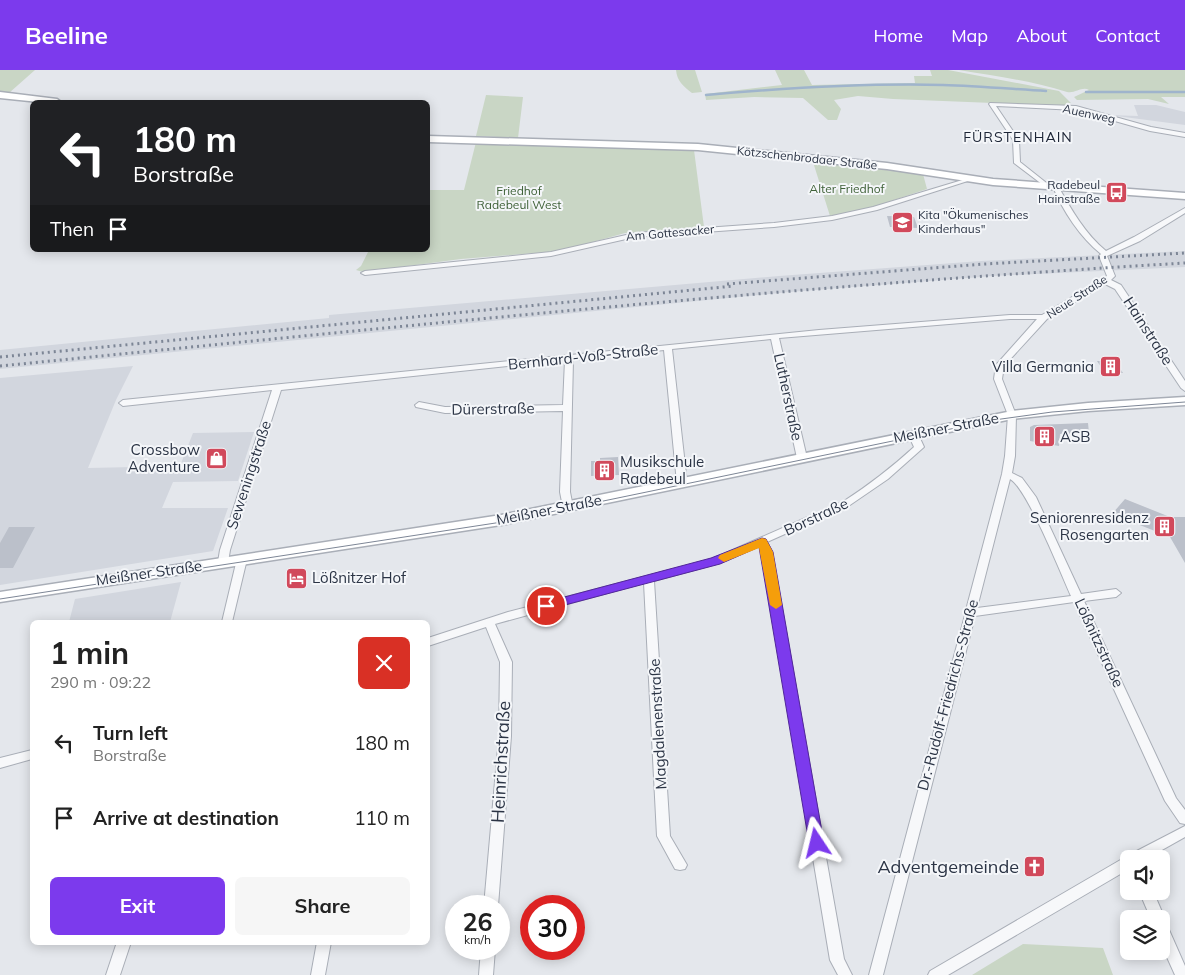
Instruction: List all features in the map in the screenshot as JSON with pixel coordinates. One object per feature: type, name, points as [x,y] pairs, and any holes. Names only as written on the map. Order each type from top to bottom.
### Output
[{"type":"main road","points":[[0,95],[41,100]]},
{"type":"main road","name":"Kötzschenbrodaer Straße","points":[[430,139],[698,148],[887,166],[971,179],[1157,196],[1185,196]]},
{"type":"main road","name":"Meißner Straße","points":[[0,597],[492,522],[1012,414],[1185,401]]},
{"type":"street","name":"Auenweg","points":[[1052,186],[1017,164],[1016,138],[992,104],[1076,108],[1150,129],[1185,135]]},
{"type":"street","name":"Am Gottesacker","points":[[365,273],[551,254],[634,235],[781,224],[832,218],[875,209],[971,179]]},
{"type":"street","points":[[1052,186],[1097,248],[1105,254]]},
{"type":"street","name":"Neue Straße","points":[[1012,414],[998,379],[1000,365],[1044,317],[1106,281],[1111,276],[1103,256],[1105,254],[1138,238],[1185,210]]},
{"type":"street","name":"Hainstraße","points":[[1106,281],[1121,291],[1185,388]]},
{"type":"street","name":"Bernhard-Voß-Straße","points":[[123,404],[775,337],[1010,317],[1044,317]]},
{"type":"street","name":"Lutherstraße","points":[[775,337],[802,458]]},
{"type":"street","points":[[668,348],[682,483]]},
{"type":"street","points":[[568,358],[565,492],[568,507]]},
{"type":"street","name":"Seweningstraße","points":[[223,562],[225,550],[277,388]]},
{"type":"street","name":"Dürerstraße","points":[[419,405],[445,410],[567,408]]},
{"type":"street","name":"Dr.-Rudolf-Friedrichs-Straße","points":[[876,975],[969,613],[1007,474],[1012,414]]},
{"type":"street","name":"Borstraße","points":[[430,641],[489,622],[716,561],[762,542],[847,503],[860,495],[900,466],[919,447],[913,434]]},
{"type":"street","name":"Lößnitzstraße","points":[[1007,474],[1019,480],[1031,497],[1171,801],[1185,819]]},
{"type":"street","points":[[762,542],[765,546],[769,562],[837,960],[845,975]]},
{"type":"street","points":[[227,620],[242,559]]},
{"type":"street","name":"Magdalenenstraße","points":[[649,578],[664,836],[680,865]]},
{"type":"street","points":[[969,613],[1116,593]]},
{"type":"street","name":"Heinrichstraße","points":[[489,622],[506,662],[505,736],[492,895]]},
{"type":"street","points":[[0,763],[30,756]]},
{"type":"street","points":[[1151,850],[1185,831]]},
{"type":"street","points":[[936,975],[1120,868]]},
{"type":"street","points":[[113,975],[123,945]]},
{"type":"street","points":[[318,975],[323,945]]},
{"type":"street","points":[[1170,948],[1182,975]]},
{"type":"street","points":[[486,975],[487,960]]},
{"type":"shaded area","points":[[1134,105],[1156,105],[1185,112],[1185,125],[1109,115],[1138,116]]},
{"type":"shaded area","points":[[1185,251],[1185,267],[993,276],[790,292],[0,369],[0,350],[329,318],[329,315],[779,276],[981,261]]},
{"type":"shaded area","points":[[133,366],[116,400],[88,468],[180,466],[193,433],[254,432],[238,481],[173,482],[162,508],[228,508],[213,551],[0,585],[0,378]]},
{"type":"shaded area","points":[[181,582],[171,620],[70,620],[75,599]]},
{"type":"green space","points":[[0,70],[35,70],[9,93],[0,91]]},
{"type":"green space","points":[[676,70],[695,70],[702,92],[692,93],[686,88],[679,80]]},
{"type":"green space","points":[[775,70],[804,70],[812,85],[915,83],[914,76],[932,76],[930,70],[948,70],[1059,91],[1071,103],[1066,103],[1069,106],[858,96],[834,100],[841,109],[837,120],[828,120],[803,98],[754,97],[706,100],[705,94],[782,85]]},
{"type":"green space","points":[[959,70],[1185,70],[1185,97],[1161,97],[1169,104],[1148,99],[1077,100],[1074,97],[1089,90],[1067,92],[1027,82]]},
{"type":"green space","points":[[486,95],[523,97],[518,138],[476,136]]},
{"type":"green space","name":"Friedhof Radebeul West","points":[[476,142],[694,150],[704,227],[625,233],[561,251],[461,259],[363,272],[356,270],[361,266],[368,252],[430,252],[430,190],[464,190]]},
{"type":"green space","name":"Alter Friedhof","points":[[813,162],[923,174],[927,189],[873,207],[830,216]]},
{"type":"green space","points":[[1023,944],[1103,948],[1113,975],[972,975]]},
{"type":"building","name":"Kita \"Ökumenisches Kinderhaus\"","points":[[887,216],[914,217],[918,228],[890,227]]},
{"type":"building","name":"Villa Germania","points":[[1097,361],[1115,361],[1123,373],[1105,373]]},
{"type":"building","name":"ASB","points":[[1088,423],[1089,433],[1060,434],[1059,446],[1030,441],[1030,427],[1034,425]]},
{"type":"building","name":"Musikschule Radebeul","points":[[618,457],[619,475],[591,476],[591,461],[600,461],[600,458]]},
{"type":"building","name":"Seniorenresidenz Rosengarten","points":[[1125,499],[1170,517],[1185,517],[1185,563],[1170,537],[1112,514]]},
{"type":"building","points":[[9,527],[35,527],[13,568],[0,568],[0,543]]},
{"type":"waterway","points":[[706,95],[854,85],[956,85],[1046,91]]},
{"type":"waterway","points":[[1086,92],[1185,92]]},
{"type":"tram line","points":[[0,599],[502,522],[994,420],[1052,412],[1185,402]]},
{"type":"railway","points":[[727,284],[984,264],[1185,253]]},
{"type":"railway","points":[[0,366],[740,295],[1037,272],[1185,263]]},
{"type":"railway","points":[[0,357],[734,286]]},
{"type":"slow traffic","points":[[724,558],[762,542],[767,552],[776,605]]},
{"type":"place","name":"Radebeul Hainstraße","points":[[1116,192]]},
{"type":"place","name":"Kita \"Ökumenisches Kinderhaus\"","points":[[902,222]]},
{"type":"place","name":"Villa Germania","points":[[1110,367]]},
{"type":"place","name":"ASB","points":[[1044,437]]},
{"type":"place","name":"Crossbow Adventure","points":[[216,459]]},
{"type":"place","name":"Musikschule Radebeul","points":[[604,471]]},
{"type":"place","name":"Seniorenresidenz Rosengarten","points":[[1165,527]]},
{"type":"place","name":"Lößnitzer Hof","points":[[296,578]]},
{"type":"place","name":"Adventgemeinde","points":[[1035,867]]},
{"type":"district","name":"FÜRSTENHAIN","points":[[1018,137]]},
{"type":"route","points":[[546,606],[716,561],[762,542],[767,552],[817,843]]}]
